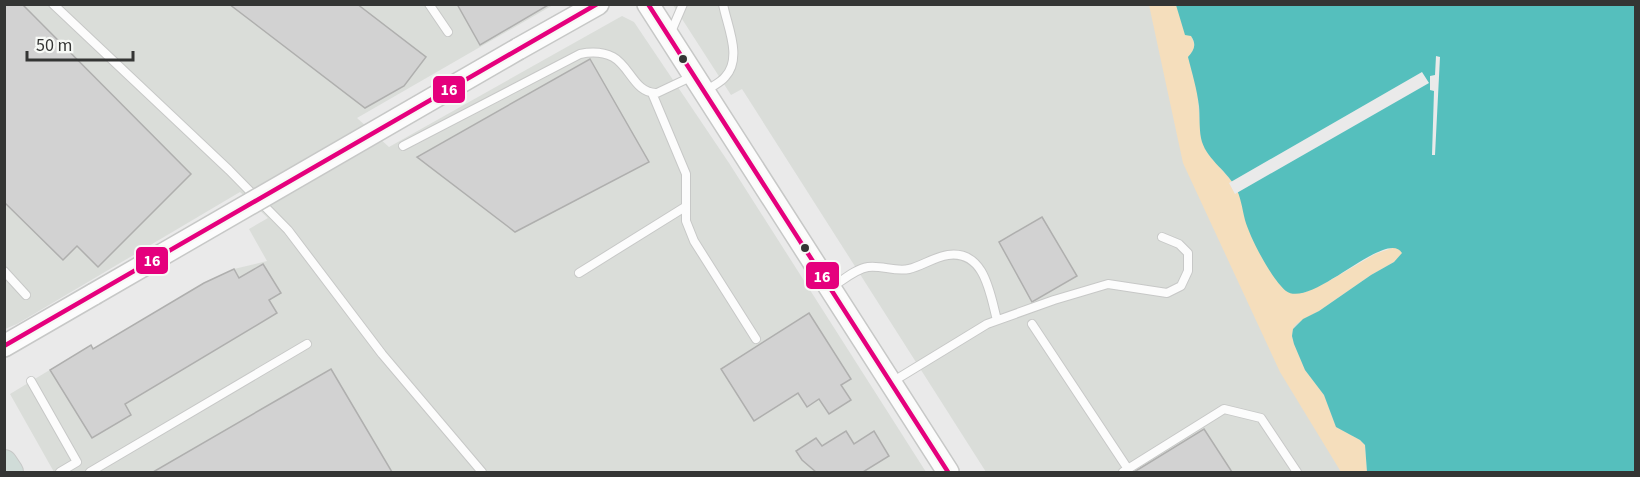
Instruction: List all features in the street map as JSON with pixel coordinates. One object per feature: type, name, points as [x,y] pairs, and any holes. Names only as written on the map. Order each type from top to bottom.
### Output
[{"type":"highway","points":[[4,463],[10,472]]},
{"type":"main road","points":[[4,346],[598,4]]},
{"type":"main road","points":[[648,4],[948,472]]},
{"type":"lane","points":[[53,4],[229,170],[288,230],[382,354],[482,472]]},
{"type":"lane","points":[[429,4],[448,32]]},
{"type":"lane","points":[[669,36],[683,4]]},
{"type":"lane","points":[[403,147],[580,54],[592,52],[615,58],[641,88],[652,93],[726,76],[732,64],[733,46],[723,4]]},
{"type":"lane","points":[[652,93],[686,174],[686,221],[694,241],[756,339]]},
{"type":"lane","points":[[579,273],[685,207]]},
{"type":"lane","points":[[890,383],[987,324],[1054,300],[1108,284],[1167,293],[1181,286],[1188,271],[1188,253],[1179,244],[1162,237]]},
{"type":"lane","points":[[831,288],[868,267],[911,269],[942,257],[962,255],[975,262],[983,273],[997,320]]},
{"type":"lane","points":[[4,271],[26,295]]},
{"type":"lane","points":[[1032,324],[1126,471],[1224,409],[1261,418],[1297,472]]},
{"type":"lane","points":[[90,472],[307,344]]},
{"type":"lane","points":[[31,381],[77,462],[66,471]]},
{"type":"lane","points":[[105,464],[110,472]]},
{"type":"shaded area","points":[[5,5],[553,5],[357,118],[389,147],[622,16],[634,22],[729,163],[926,472],[54,472],[10,394],[91,345],[94,349],[204,283],[234,269],[267,261],[249,229],[268,218],[240,192],[5,329]]},
{"type":"shaded area","points":[[673,5],[1176,5],[1367,472],[986,472],[742,89],[731,95]]},
{"type":"shaded area","points":[[1149,5],[1176,5],[1189,31],[1195,48],[1188,57],[1197,90],[1201,138],[1208,154],[1234,184],[1241,198],[1251,236],[1264,261],[1285,290],[1303,293],[1329,281],[1375,254],[1395,247],[1403,253],[1394,262],[1296,324],[1293,329],[1294,344],[1305,370],[1324,395],[1336,427],[1365,445],[1367,472],[1341,472],[1280,372],[1183,163]]},
{"type":"water","points":[[1176,5],[1635,5],[1635,472],[1367,472],[1365,445],[1336,427],[1324,395],[1305,370],[1294,344],[1293,329],[1303,319],[1394,262],[1402,253],[1394,248],[1381,251],[1313,289],[1298,294],[1286,291],[1280,286],[1252,237],[1235,186],[1203,145],[1198,100],[1188,57],[1193,50],[1194,42],[1191,36],[1185,35]]},
{"type":"pier","points":[[1436,56],[1440,57],[1435,155],[1432,155],[1434,91],[1430,90],[1430,76],[1435,75]]},
{"type":"pier","points":[[1422,72],[1429,83],[1235,194],[1229,183]]},
{"type":"building","points":[[4,4],[22,4],[191,174],[98,267],[77,246],[63,260],[4,202]]},
{"type":"building","points":[[229,4],[357,4],[426,57],[404,86],[365,108]]},
{"type":"building","points":[[457,4],[550,4],[480,45]]},
{"type":"building","points":[[590,59],[649,162],[515,232],[417,157]]},
{"type":"building","points":[[1042,217],[1077,276],[1032,302],[999,242]]},
{"type":"building","points":[[263,264],[281,293],[269,300],[277,313],[125,404],[131,415],[92,438],[50,370],[91,345],[93,349],[204,283],[234,269],[239,278]]},
{"type":"building","points":[[809,313],[851,379],[841,385],[851,400],[829,414],[819,399],[807,407],[798,393],[754,421],[721,369]]},
{"type":"building","points":[[331,369],[392,472],[153,472],[279,399]]},
{"type":"building","points":[[1204,429],[1232,472],[1134,472]]},
{"type":"building","points":[[846,431],[854,444],[874,431],[889,456],[863,472],[816,472],[802,460],[796,451],[816,438],[822,446]]},
{"type":"transit line","name":"16","points":[[4,346],[597,4]]},
{"type":"transit line","name":"16","points":[[648,4],[948,472]]}]
